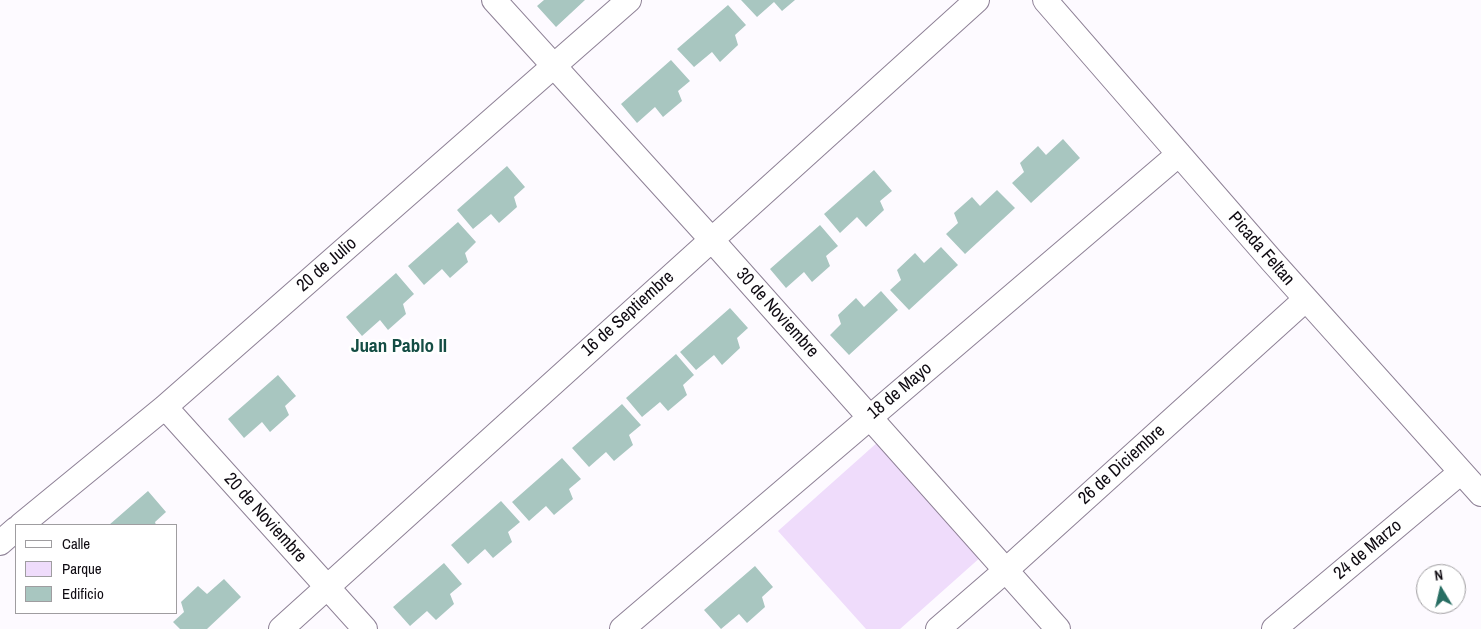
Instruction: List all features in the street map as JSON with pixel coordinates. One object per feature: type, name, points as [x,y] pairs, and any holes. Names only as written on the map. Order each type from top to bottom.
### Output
[{"type":"street","name":"30 de Noviembre","points":[[494,0],[711,239],[1058,629]]},
{"type":"street","name":"20 de Julio","points":[[22,524],[165,407],[629,0]]},
{"type":"street","name":"16 de Septiembre","points":[[281,629],[977,0]]},
{"type":"street","name":"Picada Feltan","points":[[1045,0],[1306,299],[1481,494]]},
{"type":"street","name":"18 de Mayo","points":[[622,629],[1179,154]]},
{"type":"street","name":"26 de Diciembre","points":[[938,629],[1005,571],[1306,299]]},
{"type":"street","name":"20 de Noviembre","points":[[165,407],[365,629]]},
{"type":"street","name":"24 de Marzo","points":[[1274,629],[1461,472]]},
{"type":"street","points":[[0,543],[15,530]]},
{"type":"green space","points":[[879,441],[982,556],[900,629],[866,629],[778,531]]},
{"type":"building","points":[[544,0],[585,0],[556,27],[537,6]]},
{"type":"building","points":[[741,0],[795,0],[782,11],[774,2],[757,17]]},
{"type":"building","points":[[728,5],[746,25],[735,35],[738,45],[720,62],[712,52],[694,67],[677,49]]},
{"type":"building","points":[[671,60],[690,81],[678,91],[682,101],[663,117],[655,107],[637,123],[621,104]]},
{"type":"building","points":[[1063,139],[1080,158],[1031,203],[1012,183],[1024,172],[1020,163],[1038,146],[1046,155]]},
{"type":"building","points":[[507,166],[525,187],[514,197],[517,207],[499,223],[491,214],[473,229],[457,210]]},
{"type":"building","points":[[874,170],[892,191],[880,201],[884,210],[866,227],[857,217],[840,233],[824,214]]},
{"type":"building","points":[[997,190],[1015,208],[965,254],[946,234],[958,223],[954,213],[972,197],[980,206]]},
{"type":"building","points":[[458,222],[476,242],[465,253],[468,262],[450,278],[442,269],[424,285],[408,266]]},
{"type":"building","points":[[820,225],[838,246],[826,256],[830,266],[812,282],[804,272],[786,288],[770,269]]},
{"type":"building","points":[[941,247],[958,265],[909,310],[890,290],[901,280],[897,270],[915,253],[924,263]]},
{"type":"building","points":[[396,273],[414,294],[403,304],[406,314],[388,330],[380,320],[362,336],[346,317]]},
{"type":"building","points":[[881,291],[898,310],[849,355],[830,335],[841,324],[838,315],[856,298],[864,307]]},
{"type":"building","points":[[730,308],[748,328],[737,338],[740,348],[722,365],[714,355],[696,370],[680,352]]},
{"type":"building","points":[[676,354],[694,375],[683,385],[687,395],[668,411],[660,402],[642,417],[626,398]]},
{"type":"building","points":[[278,375],[296,396],[285,406],[289,415],[270,432],[262,422],[244,438],[228,419]]},
{"type":"building","points":[[622,404],[641,425],[629,435],[633,445],[614,461],[606,452],[589,467],[572,448]]},
{"type":"building","points":[[562,458],[581,479],[569,489],[573,499],[554,515],[546,506],[529,521],[512,502]]},
{"type":"building","points":[[148,491],[166,512],[155,522],[156,524],[110,524]]},
{"type":"building","points":[[501,501],[520,522],[508,532],[512,542],[493,558],[485,549],[468,564],[451,545]]},
{"type":"building","points":[[444,563],[462,584],[450,594],[454,604],[436,620],[427,611],[410,626],[393,607]]},
{"type":"building","points":[[755,566],[773,587],[762,597],[765,607],[747,623],[739,614],[721,629],[704,610]]},
{"type":"building","points":[[224,579],[241,597],[207,629],[180,629],[173,622],[184,612],[181,602],[198,586],[207,594]]},
{"type":"district","name":"Juan Pablo II","points":[[399,347]]}]
